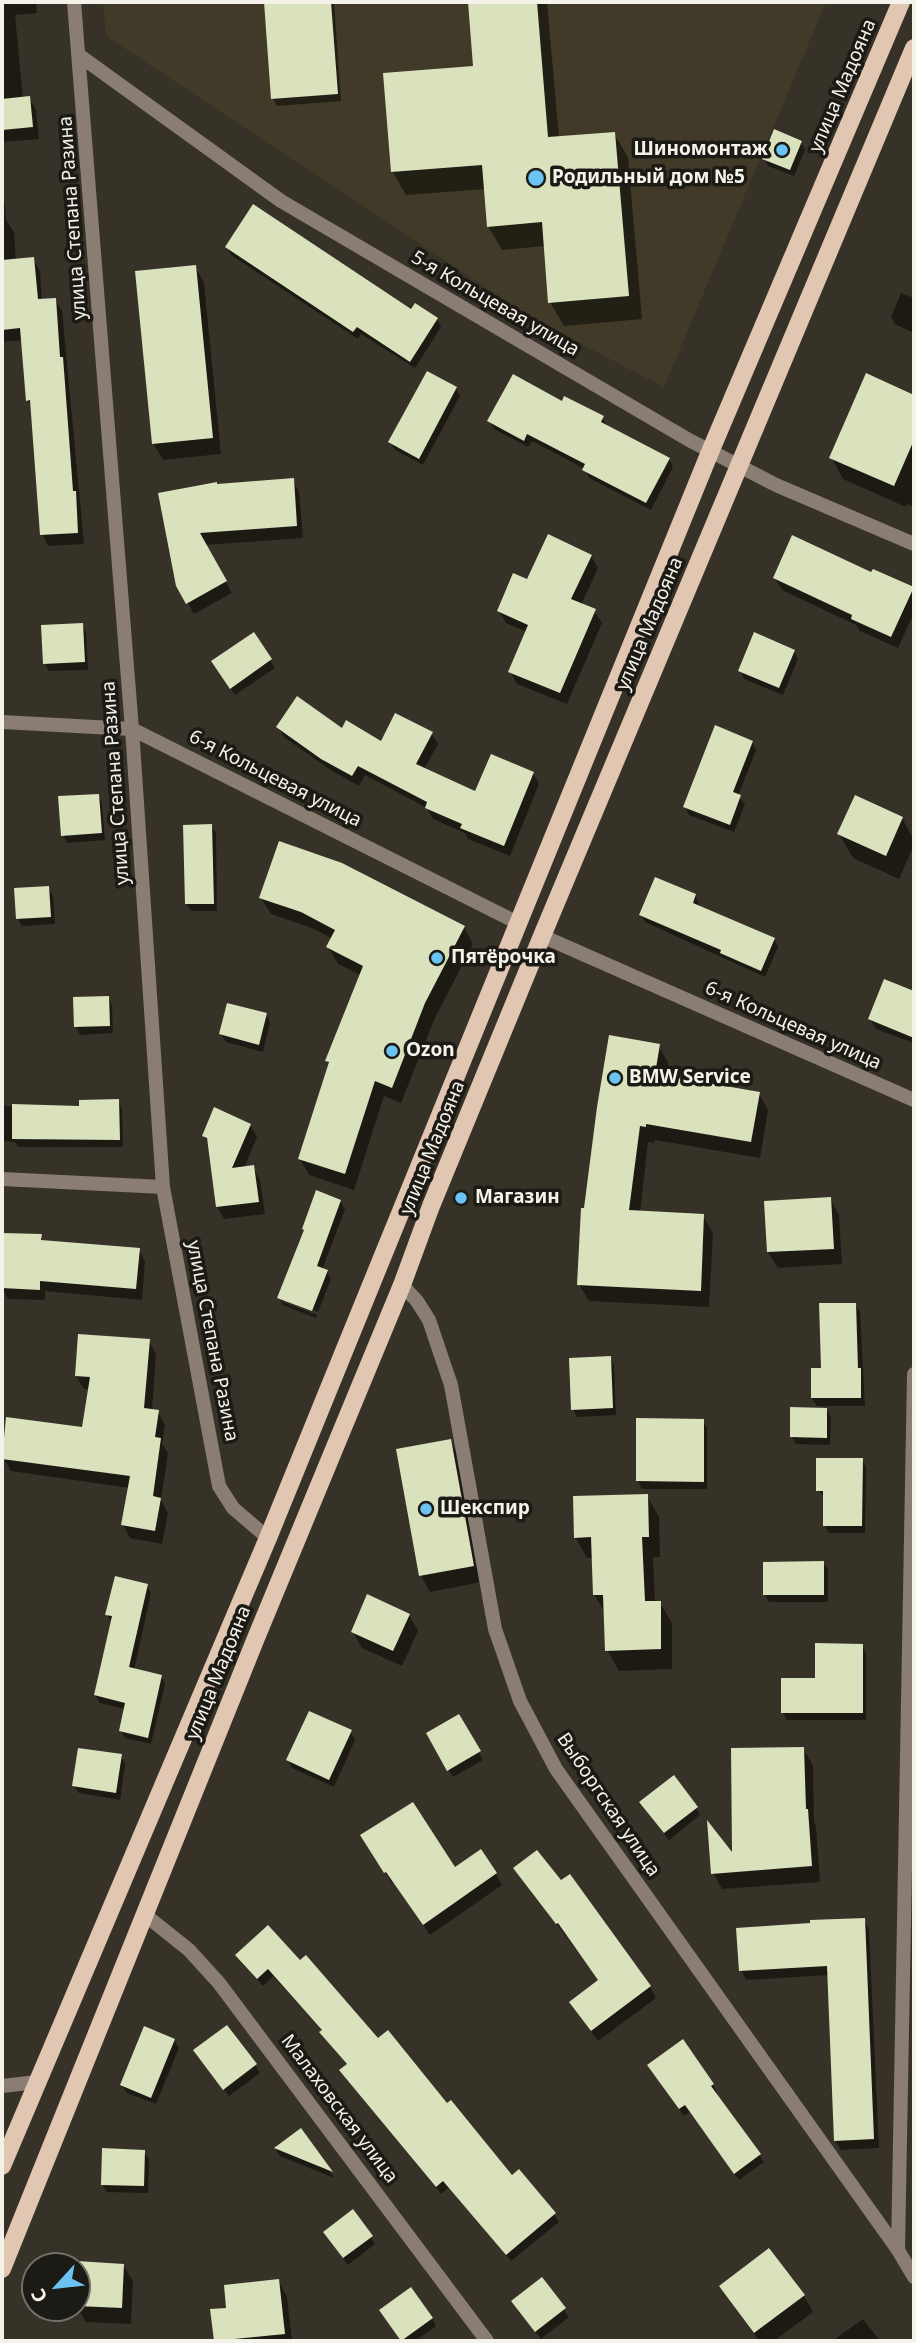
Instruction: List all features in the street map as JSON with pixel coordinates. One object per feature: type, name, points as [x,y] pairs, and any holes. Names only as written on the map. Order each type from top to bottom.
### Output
[{"type":"main road","name":"улица Мадояна","points":[[2,2165],[268,1538],[710,452],[901,2]]},
{"type":"main road","name":"улица Мадояна","points":[[2,2269],[50,2155],[144,1914],[402,1285],[431,1206],[914,48]]},
{"type":"street","name":"улица Степана Разина","points":[[74,2],[132,729],[163,1187],[219,1486],[233,1508],[268,1538]]},
{"type":"street","name":"5-я Кольцевая улица","points":[[80,56],[281,201],[710,452],[738,467],[914,544]]},
{"type":"street","name":"6-я Кольцевая улица","points":[[2,722],[132,729],[518,922]]},
{"type":"street","name":"6-я Кольцевая улица","points":[[542,936],[914,1100]]},
{"type":"street","points":[[2,1179],[163,1187]]},
{"type":"street","name":"Выборгская улица","points":[[402,1285],[417,1301],[429,1320],[451,1385],[495,1629],[520,1701],[556,1769],[898,2250],[914,2277]]},
{"type":"street","points":[[898,2250],[914,1374]]},
{"type":"street","name":"Малаховская улица","points":[[144,1914],[189,1950],[219,1983],[488,2341]]},
{"type":"street","points":[[2,2086],[37,2082]]},
{"type":"shaded area","name":"Родильный дом №5","points":[[103,2],[826,2],[664,387],[533,319],[106,36]]},
{"type":"building","points":[[264,2],[331,2],[338,94],[271,99]]},
{"type":"building","points":[[468,2],[537,2],[548,137],[615,132],[629,296],[548,303],[542,222],[487,227],[482,165],[391,172],[383,73],[473,66]]},
{"type":"building","points":[[30,96],[33,127],[2,130],[2,99]]},
{"type":"building","name":"Шиномонтаж","points":[[774,129],[802,141],[790,170],[762,159]]},
{"type":"building","points":[[253,204],[411,309],[415,303],[438,318],[410,362],[357,327],[353,332],[225,247]]},
{"type":"building","points":[[34,257],[38,299],[56,298],[78,533],[40,535],[30,400],[26,401],[20,328],[2,330],[2,260]]},
{"type":"building","points":[[196,265],[213,438],[152,444],[135,271]]},
{"type":"building","points":[[427,371],[457,387],[419,459],[388,442]]},
{"type":"building","points":[[866,373],[914,395],[914,440],[894,486],[829,458]]},
{"type":"building","points":[[513,374],[562,401],[564,396],[604,416],[601,422],[670,458],[646,503],[582,470],[585,464],[527,434],[524,441],[487,421]]},
{"type":"building","points":[[294,478],[297,526],[200,533],[227,581],[186,604],[176,586],[158,493],[217,482]]},
{"type":"building","points":[[548,534],[592,555],[571,599],[596,609],[560,693],[508,672],[528,625],[497,611],[513,573],[527,579]]},
{"type":"building","points":[[792,535],[871,572],[873,569],[914,587],[891,637],[851,619],[852,615],[773,578]]},
{"type":"building","points":[[83,623],[85,662],[43,664],[41,625]]},
{"type":"building","points":[[254,632],[272,659],[230,689],[211,661]]},
{"type":"building","points":[[754,632],[795,650],[779,688],[738,671]]},
{"type":"building","points":[[297,696],[342,728],[346,720],[381,741],[395,713],[433,732],[416,764],[475,791],[491,754],[534,772],[504,846],[460,828],[462,824],[425,808],[427,802],[358,766],[352,776],[321,759],[276,727]]},
{"type":"building","points":[[715,725],[753,741],[733,792],[741,795],[730,825],[683,807]]},
{"type":"building","points":[[99,794],[102,833],[61,836],[58,796]]},
{"type":"building","points":[[855,795],[903,817],[886,856],[837,834]]},
{"type":"building","points":[[212,824],[214,904],[185,904],[183,825]]},
{"type":"building","points":[[279,841],[342,863],[465,926],[425,1003],[392,1088],[375,1081],[345,1174],[298,1159],[329,1062],[325,1061],[363,966],[326,947],[335,930],[301,912],[259,898]]},
{"type":"building","points":[[655,877],[696,894],[693,903],[775,938],[761,971],[720,953],[721,950],[639,915]]},
{"type":"building","points":[[49,886],[51,917],[16,919],[14,888]]},
{"type":"building","points":[[884,979],[914,991],[914,1038],[868,1019]]},
{"type":"building","points":[[109,996],[110,1026],[74,1027],[73,997]]},
{"type":"building","points":[[227,1003],[267,1013],[259,1045],[219,1034]]},
{"type":"building","points":[[609,1035],[660,1044],[655,1074],[760,1092],[751,1142],[646,1124],[646,1127],[640,1126],[629,1210],[704,1214],[701,1291],[577,1285],[581,1208],[584,1208]]},
{"type":"building","points":[[119,1099],[120,1140],[12,1139],[12,1104],[79,1106],[79,1100]]},
{"type":"building","points":[[214,1107],[251,1124],[232,1168],[254,1165],[259,1202],[216,1207],[207,1138],[202,1136]]},
{"type":"building","points":[[316,1190],[341,1200],[317,1266],[328,1270],[312,1311],[277,1298],[304,1230],[302,1229]]},
{"type":"building","points":[[831,1197],[834,1249],[767,1252],[764,1201]]},
{"type":"building","points":[[2,1233],[42,1234],[41,1240],[140,1248],[136,1289],[40,1281],[40,1290],[2,1288]]},
{"type":"building","points":[[819,1303],[856,1303],[861,1398],[811,1398],[811,1368],[821,1368]]},
{"type":"building","points":[[78,1334],[150,1339],[144,1408],[159,1410],[155,1437],[161,1438],[153,1496],[161,1498],[155,1531],[121,1525],[130,1476],[2,1459],[6,1417],[82,1427],[90,1377],[75,1376]]},
{"type":"building","points":[[611,1356],[613,1408],[571,1410],[569,1358]]},
{"type":"building","points":[[790,1407],[827,1408],[827,1438],[790,1437]]},
{"type":"building","points":[[636,1418],[704,1419],[704,1482],[636,1481]]},
{"type":"building","points":[[451,1439],[474,1566],[419,1576],[396,1449]]},
{"type":"building","points":[[816,1458],[863,1458],[862,1526],[823,1526],[823,1491],[816,1491]]},
{"type":"building","points":[[648,1494],[649,1537],[642,1537],[645,1601],[661,1601],[661,1649],[605,1651],[603,1595],[593,1595],[591,1537],[574,1538],[573,1496]]},
{"type":"building","points":[[824,1561],[824,1595],[763,1595],[763,1562]]},
{"type":"building","points":[[115,1576],[148,1584],[129,1667],[162,1675],[148,1738],[119,1731],[125,1703],[94,1695],[112,1616],[105,1615]]},
{"type":"building","points":[[367,1594],[410,1614],[393,1651],[351,1632]]},
{"type":"building","points":[[815,1643],[863,1644],[863,1713],[781,1713],[781,1678],[815,1678]]},
{"type":"building","points":[[309,1711],[352,1730],[329,1780],[286,1760]]},
{"type":"building","points":[[459,1714],[481,1751],[447,1771],[426,1733]]},
{"type":"building","points":[[804,1747],[806,1809],[812,1866],[711,1874],[707,1820],[732,1852],[731,1748]]},
{"type":"building","points":[[78,1748],[122,1754],[116,1793],[72,1786]]},
{"type":"building","points":[[674,1775],[698,1807],[664,1833],[639,1802]]},
{"type":"building","points":[[413,1802],[455,1867],[481,1849],[497,1873],[423,1925],[386,1872],[384,1873],[360,1835]]},
{"type":"building","points":[[537,1850],[561,1880],[570,1874],[651,1986],[591,2031],[569,2002],[598,1980],[558,1923],[556,1924],[513,1868]]},
{"type":"building","points":[[865,1918],[874,2139],[834,2141],[827,1966],[739,1971],[736,1928],[810,1923],[810,1920]]},
{"type":"building","points":[[268,1925],[300,1960],[306,1955],[378,2038],[388,2030],[447,2103],[451,2100],[512,2175],[519,2169],[556,2213],[506,2255],[443,2181],[436,2187],[339,2070],[347,2064],[319,2032],[322,2030],[268,1969],[257,1979],[235,1955]]},
{"type":"building","points":[[227,2025],[257,2064],[223,2090],[193,2050]]},
{"type":"building","points":[[144,2026],[175,2039],[151,2098],[120,2085]]},
{"type":"building","points":[[683,2039],[714,2084],[711,2086],[761,2154],[734,2174],[685,2105],[679,2109],[647,2065]]},
{"type":"building","points":[[301,2128],[333,2172],[274,2148]]},
{"type":"building","points":[[102,2148],[145,2150],[144,2186],[101,2185]]},
{"type":"building","points":[[353,2209],[373,2236],[343,2258],[323,2232]]},
{"type":"building","points":[[769,2248],[805,2295],[754,2333],[719,2286]]},
{"type":"building","points":[[91,2262],[124,2264],[122,2308],[91,2307]]},
{"type":"building","points":[[542,2277],[566,2308],[535,2332],[511,2301]]},
{"type":"building","points":[[279,2279],[285,2334],[214,2341],[210,2309],[226,2308],[224,2285]]},
{"type":"building","points":[[411,2287],[433,2318],[401,2341],[379,2310]]},
{"type":"place","name":"Шиномонтаж","points":[[782,150]]},
{"type":"place","name":"Родильный дом №5","points":[[536,178]]},
{"type":"place","name":"Пятёрочка","points":[[437,958]]},
{"type":"place","name":"Ozon","points":[[392,1051]]},
{"type":"place","name":"BMW Service","points":[[615,1078]]},
{"type":"place","name":"Магазин","points":[[461,1198]]},
{"type":"place","name":"Шекспир","points":[[426,1509]]}]
